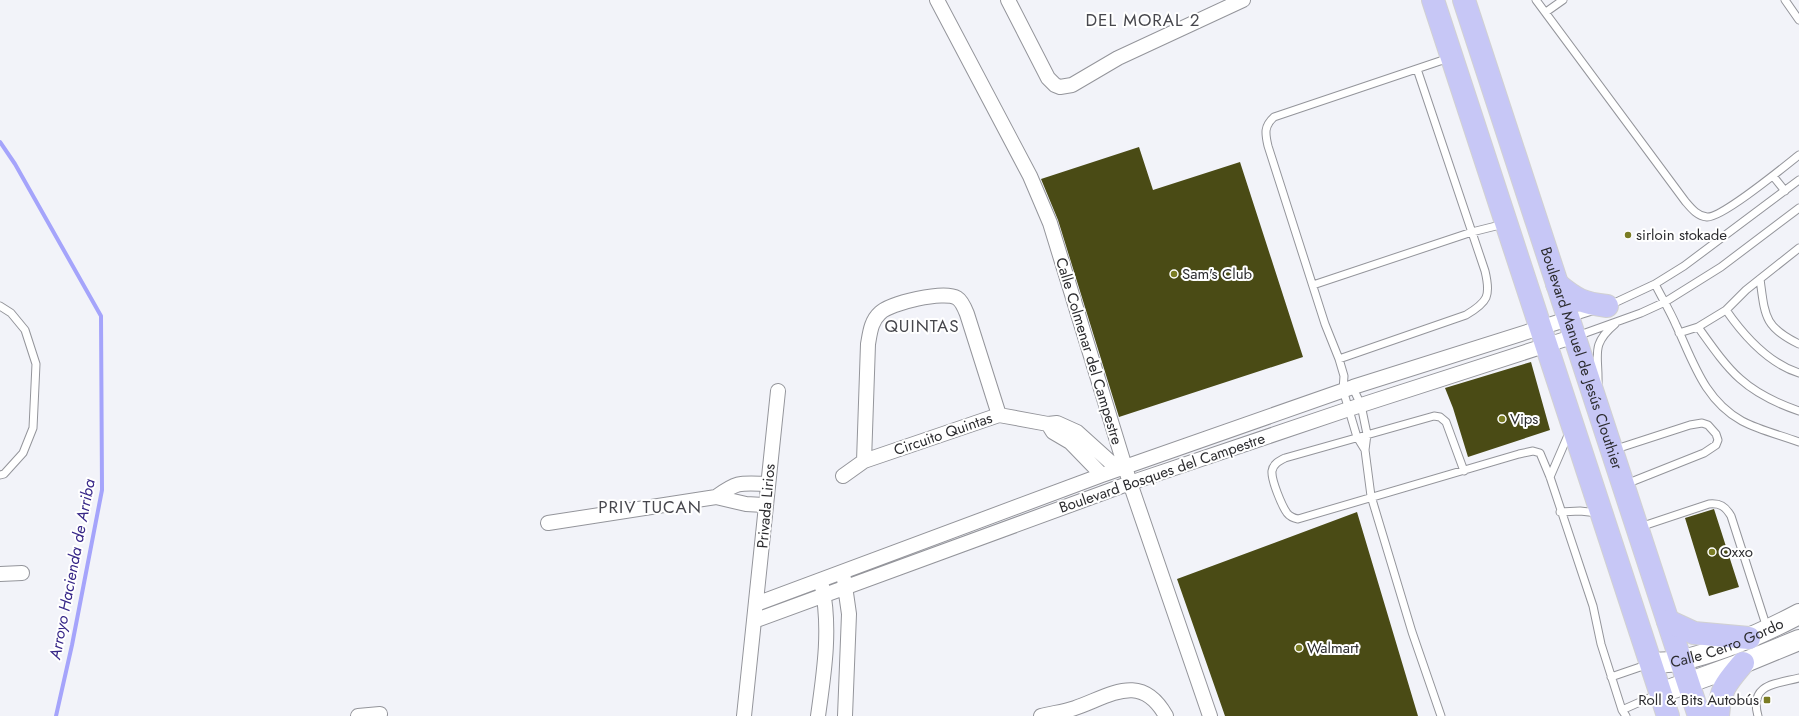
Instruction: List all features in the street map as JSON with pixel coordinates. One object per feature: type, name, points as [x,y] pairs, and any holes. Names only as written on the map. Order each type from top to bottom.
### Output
[{"type":"main road","name":"Boulevard Manuel de Jesús Clouthier","points":[[1433,0],[1600,514],[1668,716]]},
{"type":"main road","name":"Boulevard Manuel de Jesús Clouthier","points":[[1464,0],[1598,409],[1610,451],[1699,716]]},
{"type":"main road","points":[[1557,284],[1579,301],[1614,313]]},
{"type":"main road","name":"Calle Cerro Gordo","points":[[1651,663],[1681,661],[1758,634],[1799,614]]},
{"type":"main road","points":[[1668,621],[1694,633],[1758,634]]},
{"type":"main road","name":"Calle Cerro Gordo","points":[[1660,693],[1743,664],[1799,640]]},
{"type":"main road","points":[[1718,716],[1719,701],[1722,689],[1743,664]]},
{"type":"street","name":"Calle Colmenar del Campestre","points":[[937,0],[1030,176],[1050,223],[1121,468],[1130,483],[1210,716]]},
{"type":"street","points":[[1008,0],[1048,78],[1055,85],[1060,87],[1072,85],[1118,58],[1243,0]]},
{"type":"street","points":[[864,461],[868,344],[873,321],[879,314],[892,306],[935,296],[957,298],[967,314],[999,415]]},
{"type":"street","name":"Boulevard Bosques del Campestre","points":[[756,604],[1102,474],[1348,388],[1571,328]]},
{"type":"street","name":"Boulevard Bosques del Campestre","points":[[754,621],[1130,483],[1355,407],[1543,336],[1571,328]]},
{"type":"street","name":"Privada Lirios","points":[[744,716],[767,484],[778,392]]},
{"type":"street","name":"Circuito Quintas","points":[[843,476],[864,461],[999,415],[1048,424],[1058,423],[1077,432],[1121,468]]},
{"type":"street","points":[[1048,424],[1053,432],[1070,442],[1102,474]]},
{"type":"street","points":[[716,497],[732,486],[743,483],[767,484]]},
{"type":"street","points":[[548,523],[716,497],[746,504],[766,505]]},
{"type":"street","points":[[843,571],[849,614],[845,716]]},
{"type":"street","points":[[0,574],[22,573]]},
{"type":"street","points":[[818,716],[827,638],[827,616],[821,580]]},
{"type":"street","points":[[1042,716],[1074,708],[1117,690],[1133,689],[1142,692],[1153,700],[1166,716]]},
{"type":"street","points":[[358,716],[380,714]]},
{"type":"lane","points":[[1536,0],[1694,211],[1702,216],[1715,216],[1773,176],[1799,155]]},
{"type":"lane","points":[[1546,12],[1563,0]]},
{"type":"lane","points":[[1785,0],[1799,20]]},
{"type":"lane","points":[[1441,716],[1412,632],[1371,496],[1365,450],[1367,434],[1348,388],[1313,285],[1268,146],[1265,128],[1268,122],[1274,117],[1452,57]]},
{"type":"lane","points":[[1339,359],[1466,315],[1481,307],[1488,296],[1489,286],[1418,69]]},
{"type":"lane","points":[[1773,176],[1784,191]]},
{"type":"lane","points":[[1571,328],[1614,313],[1655,284],[1684,266],[1799,180]]},
{"type":"lane","points":[[1571,328],[1614,313],[1664,302],[1721,267],[1799,208]]},
{"type":"lane","points":[[1313,285],[1472,232],[1506,223]]},
{"type":"lane","points":[[1680,334],[1698,327],[1726,310],[1760,279],[1799,248]]},
{"type":"lane","points":[[1760,279],[1767,318],[1773,328],[1782,336],[1799,344]]},
{"type":"lane","points":[[1655,284],[1680,334],[1695,369],[1704,385],[1719,404],[1742,420],[1799,442]]},
{"type":"lane","points":[[0,306],[11,313],[25,330],[36,364],[33,428],[23,453],[4,474],[0,475]]},
{"type":"lane","points":[[1726,310],[1736,324],[1757,347],[1772,359],[1799,374]]},
{"type":"lane","points":[[1598,409],[1597,349],[1614,313]]},
{"type":"lane","points":[[1698,327],[1724,364],[1739,380],[1760,395],[1799,411]]},
{"type":"lane","points":[[1348,388],[1355,407],[1357,437],[1365,450]]},
{"type":"lane","points":[[1464,471],[1446,422],[1440,416],[1367,434],[1278,462],[1274,466],[1273,480],[1287,513],[1292,518],[1298,519],[1371,496],[1464,471],[1519,454],[1538,451],[1542,456],[1550,477],[1560,512],[1593,606],[1601,644],[1624,713],[1660,693]]},
{"type":"lane","points":[[1610,451],[1690,425],[1702,423],[1708,425],[1716,434],[1718,440],[1716,445],[1704,454],[1622,486]]},
{"type":"lane","points":[[1550,477],[1572,427]]},
{"type":"lane","points":[[1636,528],[1709,504],[1718,504],[1727,509],[1731,516],[1758,634]]},
{"type":"lane","points":[[1560,512],[1580,510],[1600,514]]},
{"type":"lane","points":[[1611,677],[1651,663]]},
{"type":"lane","points":[[1758,716],[1756,701],[1759,691],[1765,687],[1799,678]]},
{"type":"building","name":"Sam's Club","points":[[1139,147],[1153,190],[1240,162],[1303,357],[1119,417],[1058,220],[1041,179]]},
{"type":"building","name":"Vips","points":[[1531,362],[1550,430],[1468,457],[1453,408],[1445,388]]},
{"type":"building","name":"Oxxo","points":[[1714,509],[1739,587],[1709,596],[1685,518]]},
{"type":"building","name":"Walmart","points":[[1357,512],[1418,716],[1225,716],[1177,579]]},
{"type":"waterway","name":"Arroyo Hacienda de Arriba","points":[[0,142],[15,164],[101,316],[102,490],[72,645],[56,716]]},
{"type":"place","name":"sirloin stokade","points":[[1628,235]]},
{"type":"place","name":"Sam's Club","points":[[1174,274]]},
{"type":"place","name":"Vips","points":[[1502,419]]},
{"type":"place","name":"Oxxo","points":[[1712,552]]},
{"type":"place","name":"Walmart","points":[[1299,648]]},
{"type":"place","name":"Roll & Bits Autobús","points":[[1767,700]]},
{"type":"district","name":"DEL MORAL 2","points":[[1143,20]]},
{"type":"district","name":"QUINTAS","points":[[922,326]]},
{"type":"district","name":"PRIV TUCAN","points":[[650,507]]}]
